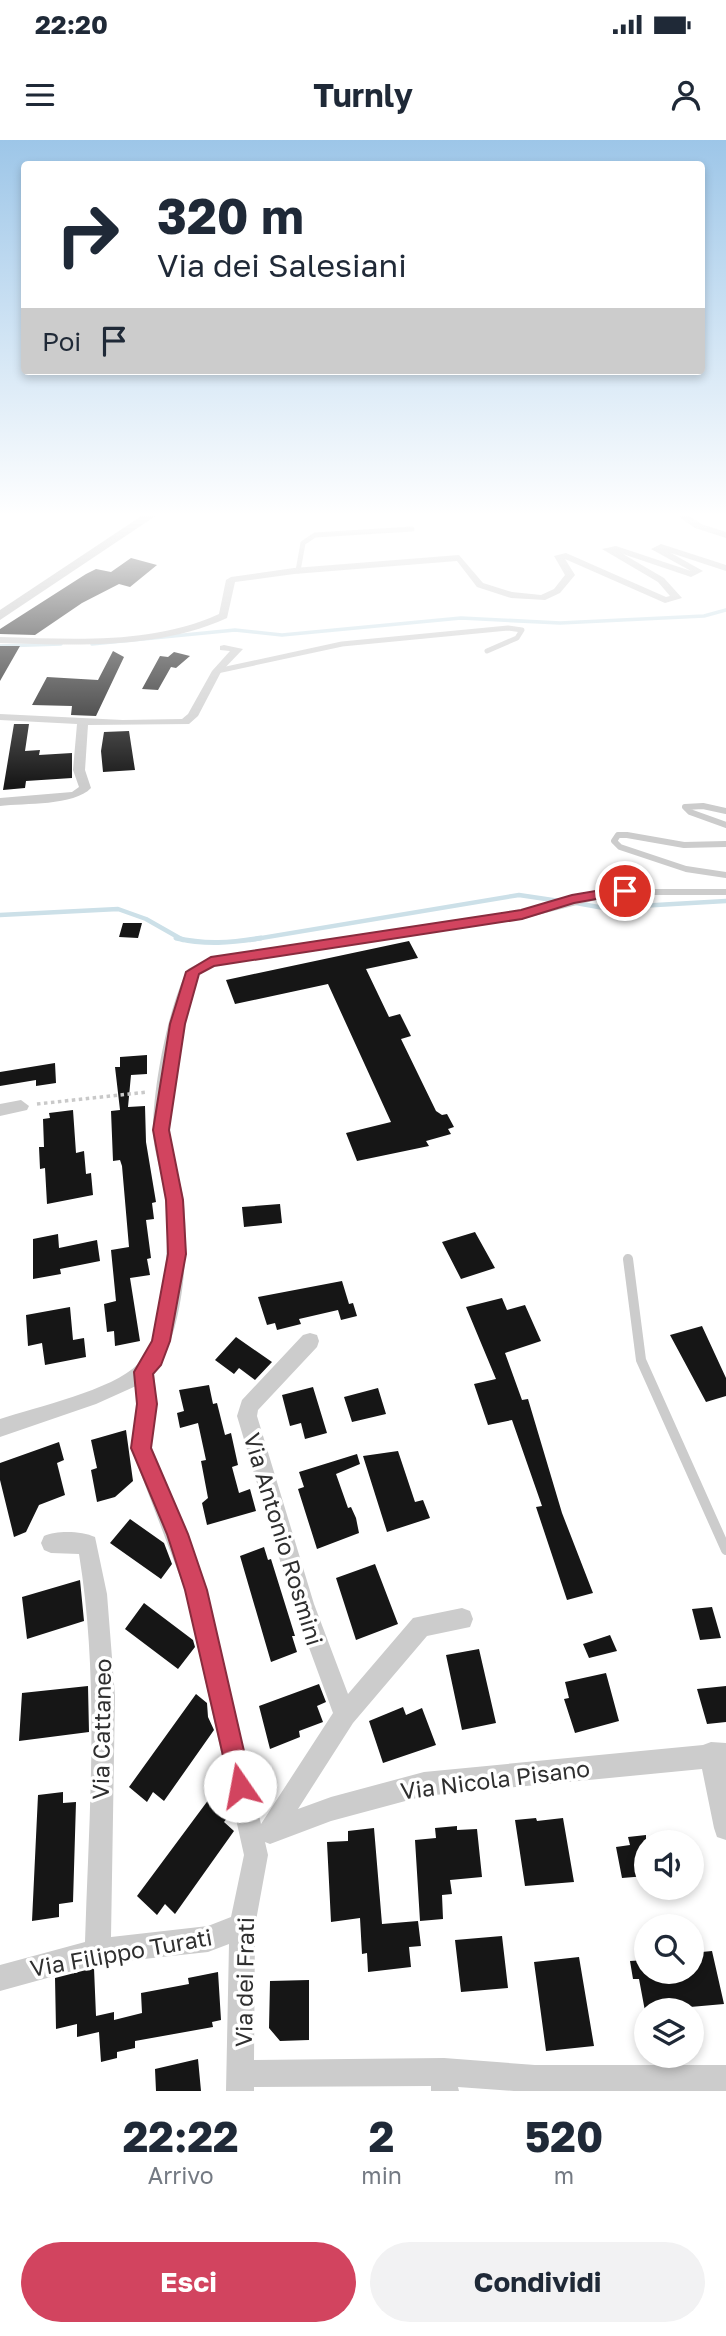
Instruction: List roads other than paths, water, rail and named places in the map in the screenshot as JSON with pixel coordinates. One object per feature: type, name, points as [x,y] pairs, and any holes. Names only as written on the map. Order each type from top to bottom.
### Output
[{"type":"main road","points":[[0,617],[19,604]]},
{"type":"street","points":[[0,640],[122,640],[191,628],[224,616],[226,604]]},
{"type":"street","points":[[0,717],[83,722],[185,722],[192,716],[217,671],[238,649],[224,648]]},
{"type":"street","points":[[0,803],[83,792],[85,788],[79,770],[83,722]]},
{"type":"street","points":[[0,1428],[114,1387],[144,1372],[155,1359],[161,1341],[177,1254],[175,1200],[161,1130],[166,1090],[186,990],[193,972],[211,962],[510,917],[611,892]]},
{"type":"street","points":[[0,1110],[21,1106]]},
{"type":"street","name":"Via Antonio Rosmini","points":[[310,1341],[249,1406],[247,1416],[293,1576],[322,1661],[345,1715]]},
{"type":"street","points":[[144,1372],[147,1404],[141,1448],[177,1534],[196,1590],[259,1840]]},
{"type":"street","name":"Via Cattaneo","points":[[51,1543],[88,1544],[98,1594],[104,1664],[98,1951]]},
{"type":"street","points":[[259,1840],[345,1715],[421,1626],[462,1619]]},
{"type":"street","points":[[718,1754],[726,1828]]},
{"type":"street","name":"Via Nicola Pisano","points":[[259,1840],[331,1809],[424,1784],[718,1754]]},
{"type":"street","name":"Via dei Frati","points":[[241,2083],[242,1926],[259,1840]]},
{"type":"street","name":"Via Filippo Turati","points":[[0,1978],[98,1951],[208,1939],[242,1926]]},
{"type":"street","points":[[241,2083],[726,2079]]},
{"type":"lane","points":[[217,671],[380,639],[508,628],[522,630],[517,638],[487,651]]},
{"type":"lane","points":[[726,811],[702,806],[685,807],[690,812],[726,825]]},
{"type":"lane","points":[[726,844],[684,845],[627,835],[618,835],[614,841],[620,847],[686,869],[726,875]]},
{"type":"lane","points":[[611,892],[726,892]]},
{"type":"lane","points":[[628,1259],[640,1360],[726,1550]]},
{"type":"waterway","points":[[92,644],[235,630],[282,635],[461,618],[560,623],[704,616],[726,610]]},
{"type":"waterway","points":[[0,646],[61,644]]},
{"type":"waterway","points":[[250,940],[519,895],[566,902]]},
{"type":"waterway","points":[[576,903],[604,908],[726,901]]},
{"type":"waterway","points":[[0,915],[118,909],[146,919],[181,939]]},
{"type":"waterway","points":[[176,938],[181,939]]},
{"type":"waterway","points":[[181,939],[218,942],[261,938]]}]
